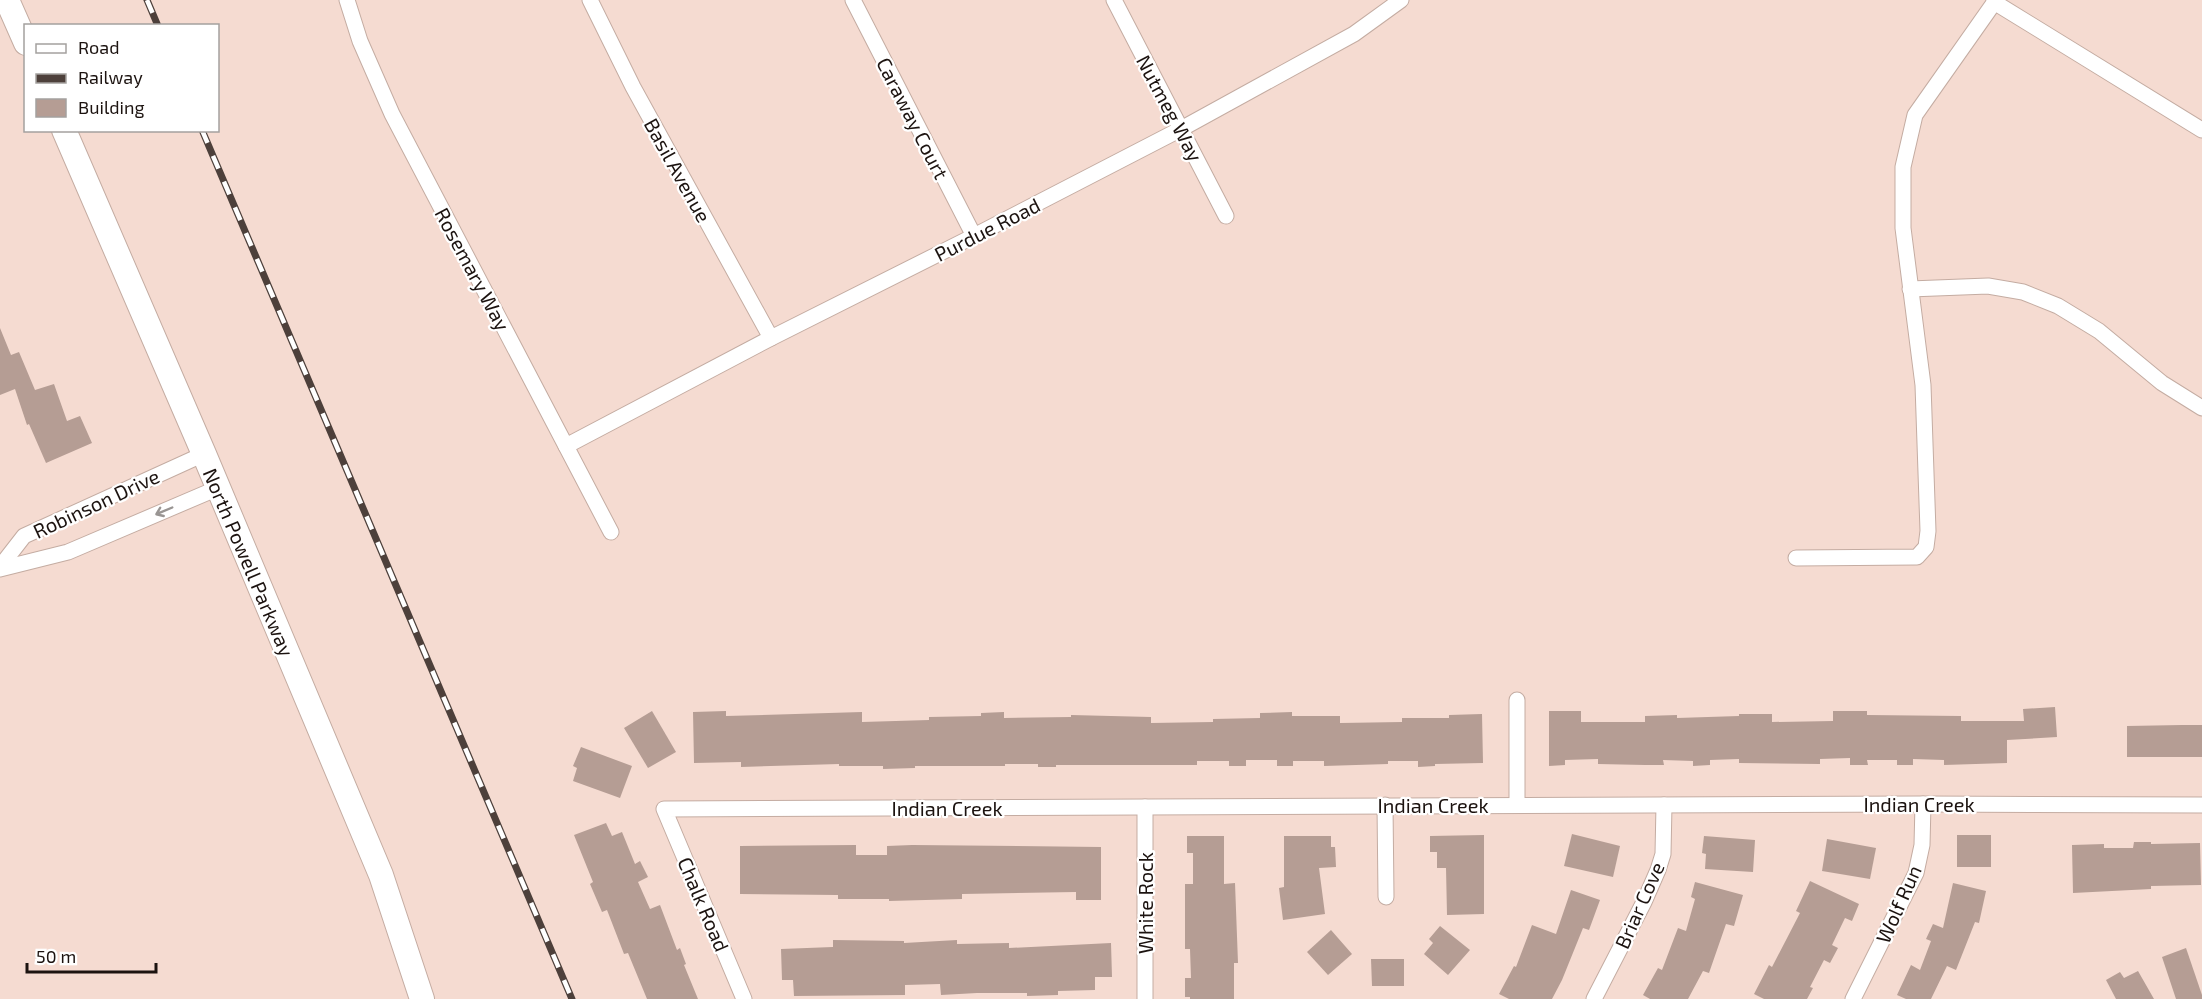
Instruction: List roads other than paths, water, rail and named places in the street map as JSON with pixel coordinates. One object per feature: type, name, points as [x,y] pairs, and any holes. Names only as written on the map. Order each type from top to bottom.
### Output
[{"type":"main road","points":[[7,0],[24,38]]},
{"type":"main road","name":"North Powell Parkway","points":[[65,132],[204,454],[381,875],[422,999]]},
{"type":"street","name":"Rosemary Way","points":[[347,0],[360,40],[392,114],[611,532]]},
{"type":"street","name":"Basil Avenue","points":[[590,0],[633,87],[771,338]]},
{"type":"street","name":"Caraway Court","points":[[853,0],[974,236]]},
{"type":"street","name":"Nutmeg Way","points":[[1114,0],[1226,216]]},
{"type":"street","points":[[1796,558],[1917,556],[1926,547],[1928,531],[1923,385],[1903,228],[1903,167],[1915,115],[1995,1],[2202,130]]},
{"type":"street","name":"Purdue Road","points":[[566,446],[771,338],[1181,129],[1354,34],[1396,2]]},
{"type":"street","points":[[1910,289],[1988,286],[2023,292],[2058,306],[2098,331],[2162,383],[2202,408]]},
{"type":"street","name":"Robinson Drive","points":[[0,568],[24,536],[204,454]]},
{"type":"street","name":"Robinson Drive","points":[[0,568],[68,552],[218,488]]},
{"type":"street","points":[[1517,700],[1517,805]]},
{"type":"street","name":"Wolf Run","points":[[1853,999],[1916,873],[1922,845],[1923,804]]},
{"type":"street","points":[[1385,805],[1386,897]]},
{"type":"street","name":"Indian Creek","points":[[664,809],[1385,805],[2202,805]]},
{"type":"street","name":"Briar Cove","points":[[1594,999],[1659,870],[1663,854],[1664,805]]},
{"type":"street","name":"White Rock","points":[[1145,807],[1145,999]]},
{"type":"street","name":"Chalk Road","points":[[664,809],[744,999]]},
{"type":"railway","points":[[147,0],[157,24]]},
{"type":"railway","points":[[203,132],[572,999]]}]
